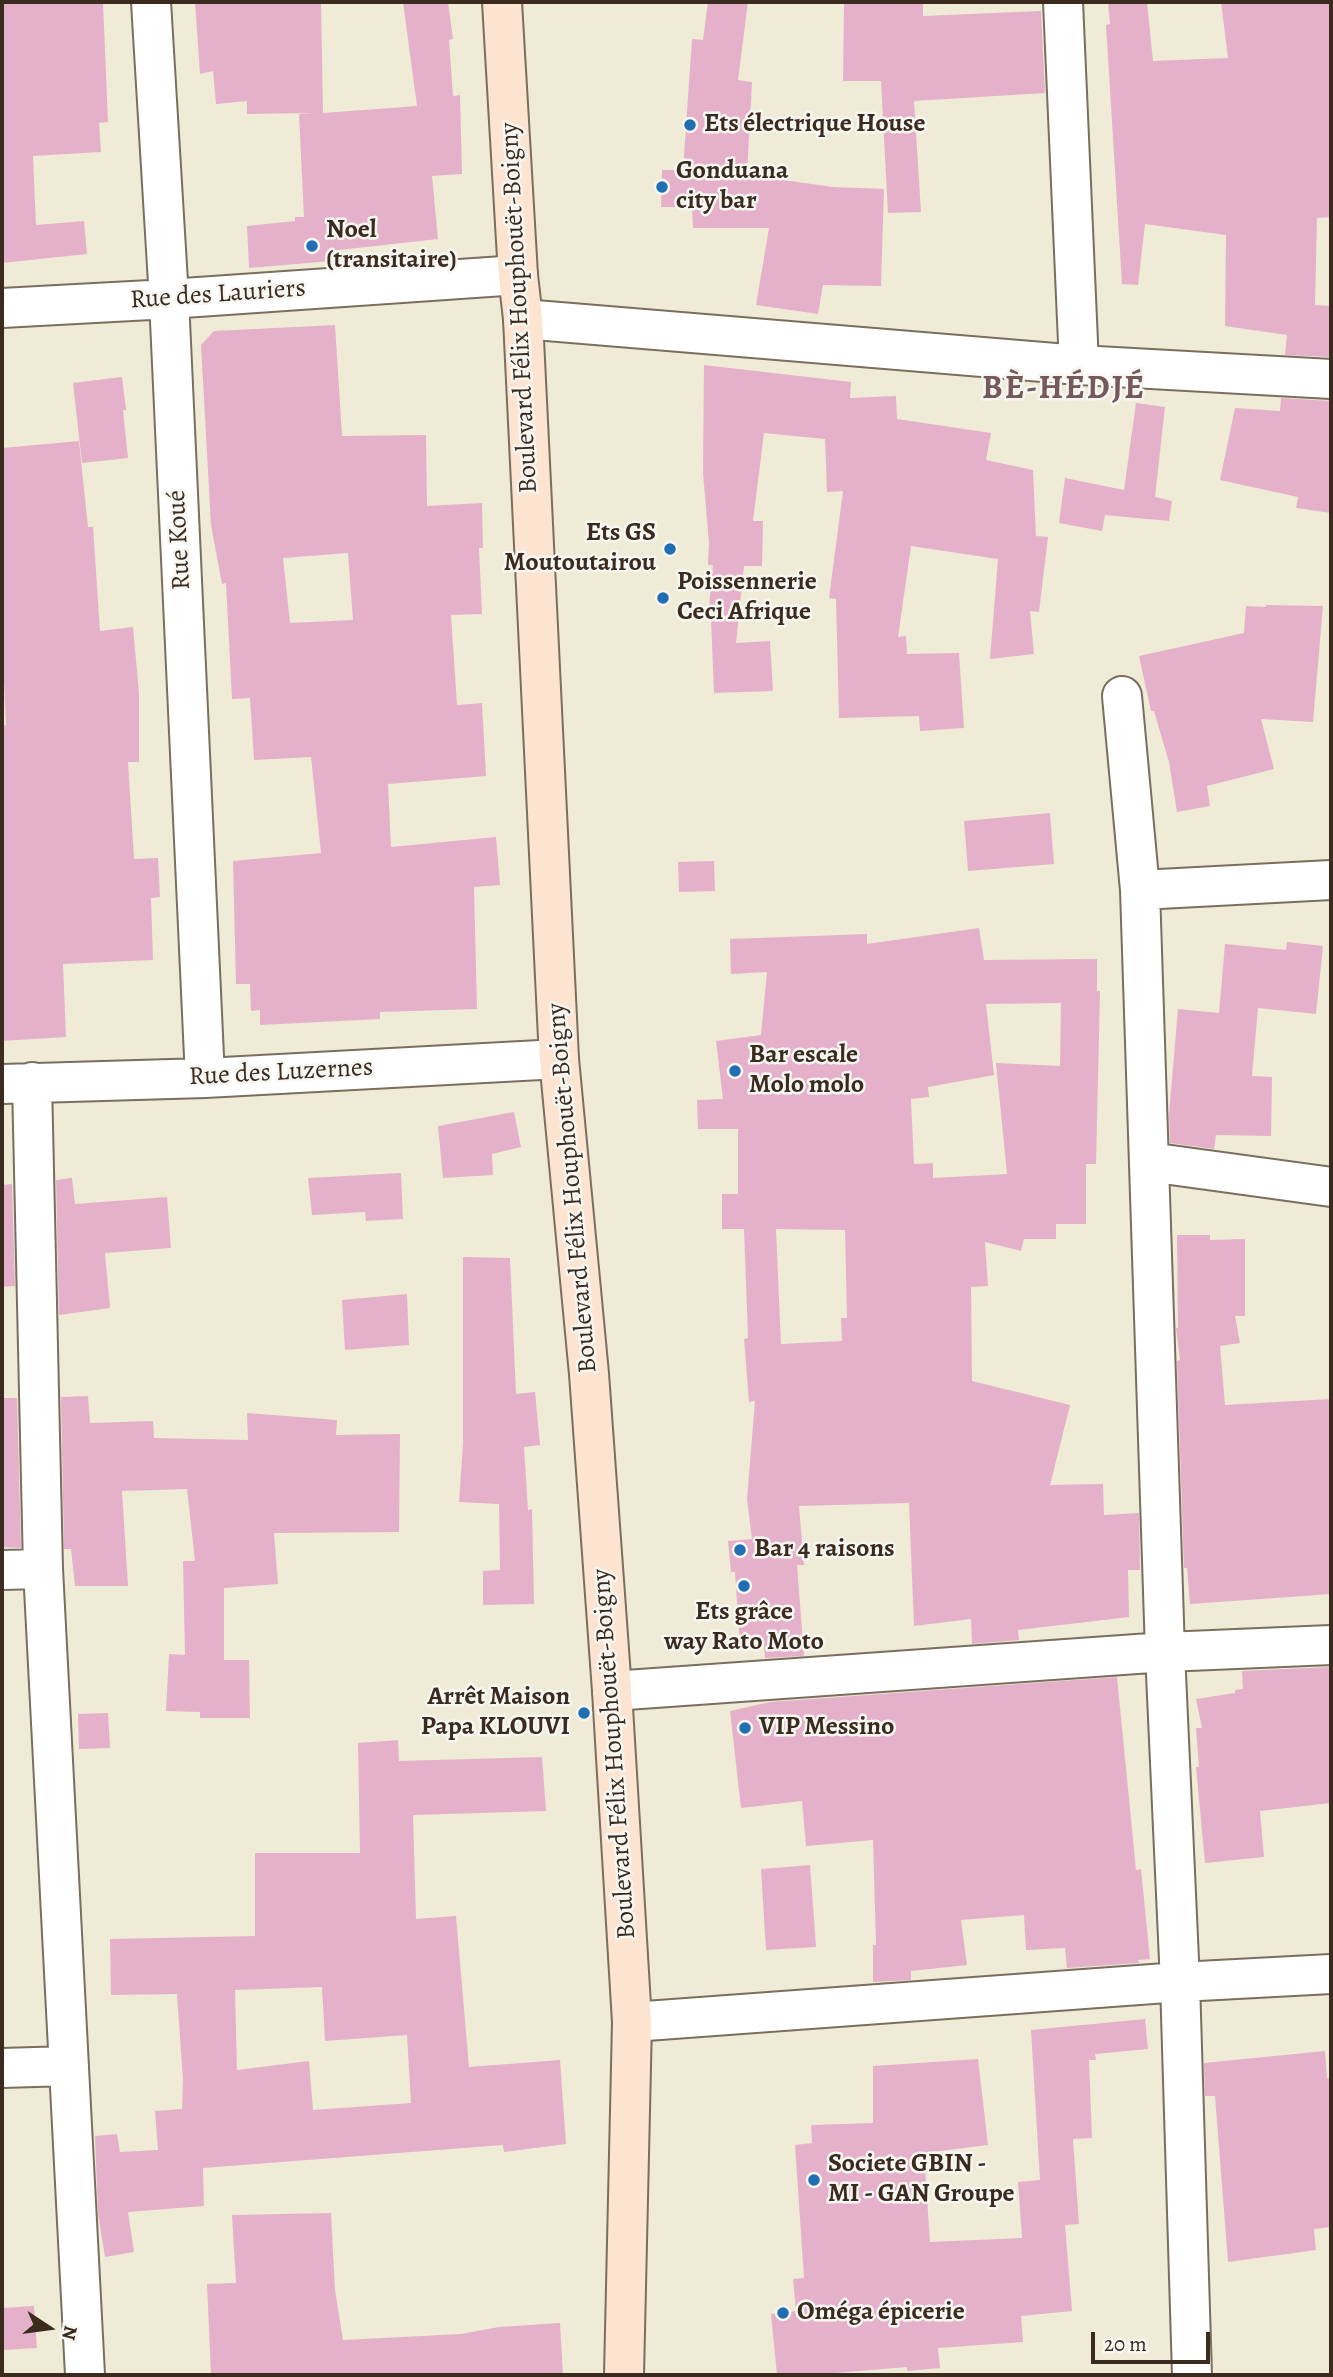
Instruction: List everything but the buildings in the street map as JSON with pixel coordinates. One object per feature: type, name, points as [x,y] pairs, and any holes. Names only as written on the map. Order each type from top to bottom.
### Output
[{"type":"street","name":"Rue Koué","points":[[151,2],[169,299],[205,1078]]},
{"type":"street","name":"Boulevard Félix Houphouët-Boigny","points":[[502,2],[523,319],[559,1059],[589,1374],[632,2022],[624,2375]]},
{"type":"street","points":[[1063,2],[1079,365]]},
{"type":"street","name":"Rue des Lauriers","points":[[2,308],[518,275]]},
{"type":"street","points":[[523,319],[1079,365],[1331,379]]},
{"type":"street","points":[[1122,696],[1140,890],[1192,2375]]},
{"type":"street","points":[[1140,890],[1331,880]]},
{"type":"street","name":"Rue des Luzernes","points":[[17,1083],[205,1078],[559,1059]]},
{"type":"street","points":[[17,1083],[85,2375]]},
{"type":"street","points":[[1149,1161],[1331,1187]]},
{"type":"street","points":[[2,1570],[43,1569]]},
{"type":"street","points":[[612,1691],[1165,1652],[1331,1645]]},
{"type":"street","points":[[632,2022],[1180,1982],[1331,1974]]},
{"type":"street","points":[[2,2068],[69,2066]]},
{"type":"place","name":"Ets électrique House","points":[[690,125]]},
{"type":"place","name":"Gonduana city bar","points":[[662,187]]},
{"type":"place","name":"Noel (transitaire)","points":[[312,246]]},
{"type":"place","name":"Ets GS Moutoutairou","points":[[670,549]]},
{"type":"place","name":"Poissennerie Ceci Afrique","points":[[663,598]]},
{"type":"place","name":"Bar escale Molo molo","points":[[735,1071]]},
{"type":"place","name":"Bar 4 raisons","points":[[740,1550]]},
{"type":"place","name":"Ets grâce way Rato Moto","points":[[744,1586]]},
{"type":"place","name":"Arrêt Maison Papa KLOUVI","points":[[584,1713]]},
{"type":"place","name":"VIP Messino","points":[[745,1728]]},
{"type":"place","name":"Societe GBIN - MI - GAN Groupe","points":[[814,2180]]},
{"type":"place","name":"Oméga épicerie","points":[[783,2313]]},
{"type":"district","name":"BÈ-HÉDJÉ","points":[[1064,390]]}]
